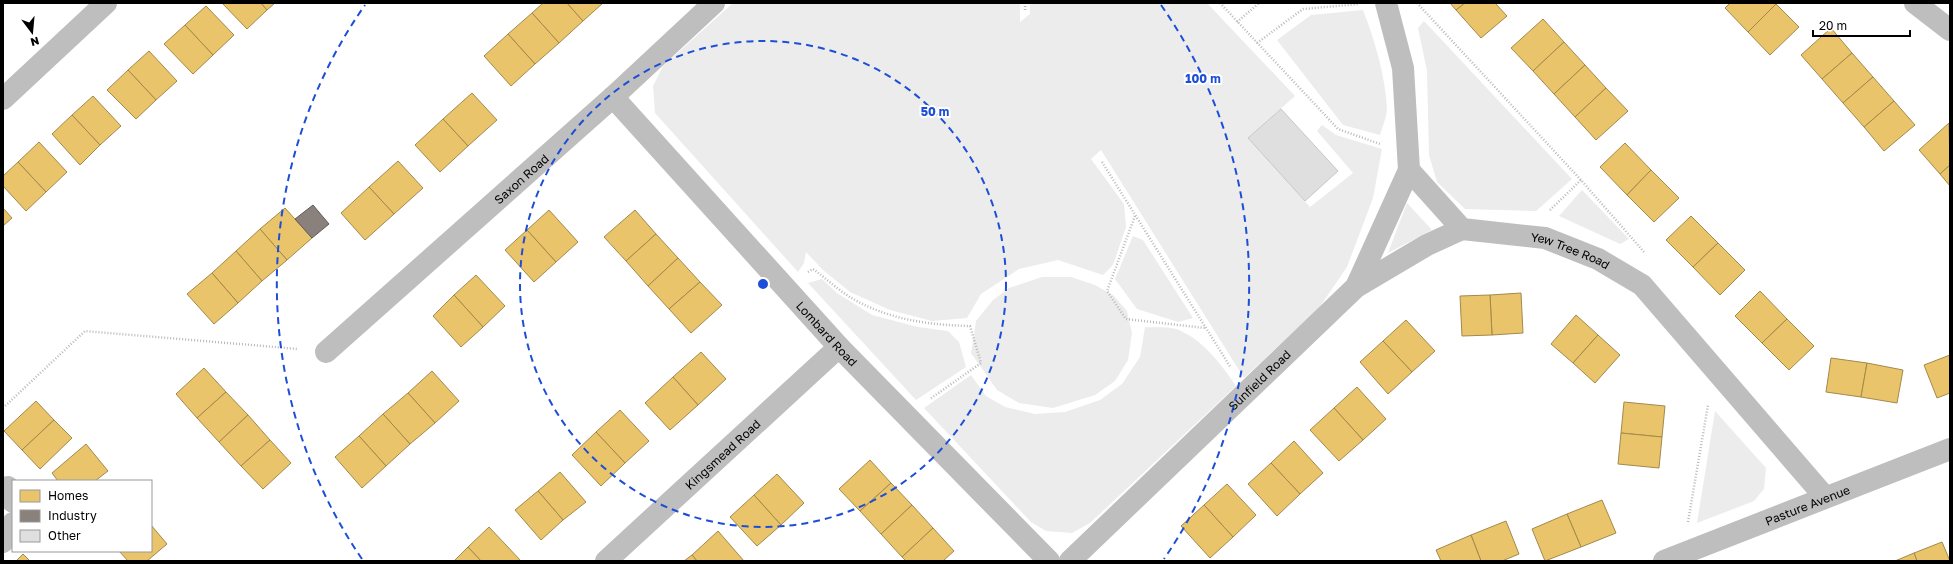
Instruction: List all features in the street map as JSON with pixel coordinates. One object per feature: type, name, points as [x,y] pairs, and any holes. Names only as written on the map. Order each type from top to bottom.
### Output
[{"type":"street","points":[[3,99],[106,3]]},
{"type":"street","name":"Saxon Road","points":[[326,352],[613,97],[714,3]]},
{"type":"street","points":[[1356,287],[1427,245],[1462,230],[1409,170],[1403,68],[1386,3]]},
{"type":"street","points":[[1915,3],[1950,30]]},
{"type":"street","name":"Lombard Road","points":[[613,97],[839,347],[1049,561]]},
{"type":"street","name":"Sunfield Road","points":[[1070,561],[1356,287],[1409,170]]},
{"type":"street","name":"Yew Tree Road","points":[[1462,230],[1545,238],[1598,259],[1642,285],[1825,497]]},
{"type":"street","name":"Kingsmead Road","points":[[606,561],[839,347]]},
{"type":"street","name":"Pasture Avenue","points":[[1673,557],[1950,449]]},
{"type":"street","points":[[3,542],[12,525]]},
{"type":"path","points":[[1025,3],[1025,10]]},
{"type":"path","points":[[1220,3],[1338,129],[1383,144],[1407,140]]},
{"type":"path","points":[[1237,22],[1259,3]]},
{"type":"path","points":[[1416,3],[1581,180],[1658,267],[1642,285]]},
{"type":"path","points":[[1257,43],[1303,9],[1362,4]]},
{"type":"path","points":[[1102,162],[1246,392]]},
{"type":"path","points":[[1523,235],[1581,180]]},
{"type":"path","points":[[1135,216],[1107,291],[1126,319],[1206,328]]},
{"type":"path","points":[[786,289],[813,269],[855,300],[892,316],[935,325],[970,326],[981,363],[906,416]]},
{"type":"path","points":[[3,408],[85,331],[326,352]]},
{"type":"path","points":[[1673,557],[1714,369]]},
{"type":"shaded area","points":[[733,3],[1020,3],[1020,22],[1030,14],[1030,3],[1207,3],[1295,96],[1248,138],[1310,207],[1353,173],[1317,131],[1322,125],[1336,135],[1382,149],[1373,198],[1347,267],[1319,308],[1244,378],[1101,150],[1091,159],[1124,204],[1126,227],[1113,265],[1103,275],[1058,260],[1019,269],[981,294],[967,318],[932,321],[890,310],[850,292],[823,270],[806,252],[804,263],[798,272],[655,113],[653,86],[663,66]]},
{"type":"shaded area","points":[[1363,10],[1379,58],[1386,96],[1387,111],[1380,135],[1343,125],[1277,40],[1311,15]]},
{"type":"shaded area","points":[[1424,21],[1572,179],[1536,211],[1465,209],[1437,182],[1429,155],[1427,71],[1418,28]]},
{"type":"shaded area","points":[[1582,190],[1629,239],[1620,244],[1559,216]]},
{"type":"shaded area","points":[[1407,203],[1432,230],[1388,253]]},
{"type":"shaded area","points":[[1133,236],[1143,240],[1193,318],[1178,322],[1137,309],[1115,279]]},
{"type":"shaded area","points":[[1042,277],[1071,277],[1095,285],[1113,295],[1127,311],[1132,333],[1128,360],[1115,381],[1095,395],[1053,408],[1019,403],[997,390],[971,353],[976,321],[993,300],[1009,288]]},
{"type":"shaded area","points":[[822,279],[837,293],[872,315],[918,327],[948,331],[959,342],[966,367],[916,400],[808,283]]},
{"type":"shaded area","points":[[1145,327],[1171,328],[1179,330],[1196,340],[1211,354],[1236,386],[1090,523],[1072,533],[1046,531],[1031,522],[924,408],[971,375],[986,396],[1005,407],[1035,414],[1065,412],[1100,400],[1122,384],[1140,357]]},
{"type":"shaded area","points":[[1715,411],[1766,468],[1764,489],[1754,501],[1697,523]]},
{"type":"building: Homes","points":[[222,3],[261,3],[267,10],[247,29]]},
{"type":"building: Homes","points":[[261,3],[275,3],[267,10]]},
{"type":"building: Homes","points":[[543,3],[567,3],[583,21],[559,43],[532,13]]},
{"type":"building: Homes","points":[[567,3],[603,3],[583,21]]},
{"type":"building: Homes","points":[[1450,3],[1465,3],[1456,10]]},
{"type":"building: Homes","points":[[1465,3],[1495,3],[1507,16],[1481,38],[1456,10]]},
{"type":"building: Homes","points":[[1730,3],[1776,4],[1748,32],[1725,8]]},
{"type":"building: Homes","points":[[1776,4],[1799,27],[1770,55],[1748,32]]},
{"type":"building: Homes","points":[[206,6],[234,35],[213,55],[185,25]]},
{"type":"building: Homes","points":[[532,13],[559,43],[535,64],[508,34]]},
{"type":"building: Homes","points":[[1543,19],[1564,42],[1533,71],[1511,48]]},
{"type":"building: Homes","points":[[185,25],[213,55],[193,74],[164,44]]},
{"type":"building: Homes","points":[[1831,28],[1852,53],[1822,79],[1801,55]]},
{"type":"building: Homes","points":[[508,34],[535,64],[511,86],[484,56]]},
{"type":"building: Homes","points":[[1564,42],[1585,65],[1554,94],[1533,71]]},
{"type":"building: Homes","points":[[149,51],[177,81],[156,100],[128,70]]},
{"type":"building: Homes","points":[[1852,53],[1873,77],[1843,103],[1822,79]]},
{"type":"building: Homes","points":[[1585,65],[1606,88],[1575,117],[1554,94]]},
{"type":"building: Homes","points":[[128,70],[156,100],[136,119],[107,90]]},
{"type":"building: Homes","points":[[1873,77],[1894,101],[1864,127],[1843,103]]},
{"type":"building: Homes","points":[[1606,88],[1628,111],[1596,140],[1575,117]]},
{"type":"building: Homes","points":[[472,93],[497,120],[468,146],[443,119]]},
{"type":"building: Homes","points":[[93,96],[121,126],[100,145],[72,115]]},
{"type":"building: Homes","points":[[1894,101],[1915,125],[1884,151],[1864,127]]},
{"type":"building: Homes","points":[[72,115],[100,145],[80,165],[52,134]]},
{"type":"building: Homes","points":[[443,119],[468,146],[440,172],[415,145]]},
{"type":"building: Homes","points":[[1949,123],[1950,165],[1940,174],[1919,150]]},
{"type":"building: Homes","points":[[39,142],[67,172],[46,192],[18,162]]},
{"type":"building: Homes","points":[[1625,143],[1651,170],[1627,195],[1600,167]]},
{"type":"building: Homes","points":[[398,161],[423,188],[394,214],[369,187]]},
{"type":"building: Homes","points":[[18,162],[46,192],[26,211],[3,186],[3,176]]},
{"type":"building: Homes","points":[[1950,165],[1950,186],[1940,174]]},
{"type":"building: Homes","points":[[1651,170],[1679,198],[1654,222],[1627,195]]},
{"type":"building: Homes","points":[[369,187],[394,214],[365,240],[341,213]]},
{"type":"building: Homes","points":[[3,208],[12,218],[3,226]]},
{"type":"building: Homes","points":[[285,208],[312,238],[287,260],[260,229]]},
{"type":"building: Homes","points":[[549,210],[578,242],[556,262],[527,230]]},
{"type":"building: Homes","points":[[635,210],[656,234],[626,261],[604,237]]},
{"type":"building: Homes","points":[[1691,216],[1718,243],[1693,267],[1666,240]]},
{"type":"building: Homes","points":[[260,229],[287,260],[262,281],[236,251]]},
{"type":"building: Homes","points":[[527,230],[556,262],[534,282],[505,250]]},
{"type":"building: Homes","points":[[656,234],[678,258],[648,286],[626,261]]},
{"type":"building: Homes","points":[[1718,243],[1745,270],[1720,295],[1693,267]]},
{"type":"building: Homes","points":[[236,251],[262,281],[238,303],[212,273]]},
{"type":"building: Homes","points":[[678,258],[700,282],[669,309],[648,286]]},
{"type":"building: Homes","points":[[212,273],[238,303],[214,324],[187,294]]},
{"type":"building: Homes","points":[[476,275],[505,306],[483,327],[454,295]]},
{"type":"building: Homes","points":[[700,282],[722,305],[691,333],[669,309]]},
{"type":"building: Homes","points":[[1760,291],[1787,319],[1762,343],[1735,316]]},
{"type":"building: Homes","points":[[1521,293],[1523,333],[1492,335],[1490,295]]},
{"type":"building: Homes","points":[[454,295],[483,327],[461,347],[433,316]]},
{"type":"building: Homes","points":[[1490,295],[1492,335],[1462,336],[1460,296]]},
{"type":"building: Homes","points":[[1576,315],[1598,335],[1573,363],[1551,344]]},
{"type":"building: Homes","points":[[1787,319],[1814,346],[1789,370],[1762,343]]},
{"type":"building: Homes","points":[[1406,320],[1435,351],[1412,372],[1383,341]]},
{"type":"building: Homes","points":[[1598,335],[1620,355],[1595,383],[1573,363]]},
{"type":"building: Homes","points":[[1383,341],[1412,372],[1388,394],[1360,362]]},
{"type":"building: Homes","points":[[701,352],[726,379],[698,405],[673,377]]},
{"type":"building: Homes","points":[[1950,355],[1950,393],[1937,398],[1924,365]]},
{"type":"building: Homes","points":[[1831,358],[1867,363],[1861,397],[1826,392]]},
{"type":"building: Homes","points":[[1867,363],[1903,370],[1897,403],[1861,397]]},
{"type":"building: Homes","points":[[204,368],[226,392],[197,418],[176,394]]},
{"type":"building: Homes","points":[[432,371],[459,401],[435,423],[408,393]]},
{"type":"building: Homes","points":[[673,377],[698,405],[670,430],[645,403]]},
{"type":"building: Homes","points":[[1357,387],[1386,419],[1363,440],[1334,408]]},
{"type":"building: Homes","points":[[226,392],[248,415],[219,442],[197,418]]},
{"type":"building: Homes","points":[[408,393],[435,423],[410,444],[383,414]]},
{"type":"building: Homes","points":[[36,401],[54,420],[22,450],[4,431]]},
{"type":"building: Homes","points":[[1624,402],[1665,406],[1662,437],[1621,433]]},
{"type":"building: Homes","points":[[1334,408],[1363,440],[1339,461],[1310,430]]},
{"type":"building: Homes","points":[[620,410],[649,441],[625,463],[596,432]]},
{"type":"building: Homes","points":[[383,414],[410,444],[386,466],[359,436]]},
{"type":"building: Homes","points":[[248,415],[270,440],[241,466],[219,442]]},
{"type":"building: Homes","points":[[54,420],[72,438],[40,469],[22,450]]},
{"type":"building: Homes","points":[[596,432],[625,463],[601,486],[572,455]]},
{"type":"building: Homes","points":[[1621,433],[1662,437],[1659,468],[1618,464]]},
{"type":"building: Homes","points":[[359,436],[386,466],[362,488],[335,457]]},
{"type":"building: Homes","points":[[270,440],[291,463],[263,489],[241,466]]},
{"type":"building: Homes","points":[[1294,441],[1323,473],[1300,494],[1271,463]]},
{"type":"building: Homes","points":[[86,444],[108,471],[96,480],[57,480],[52,473]]},
{"type":"building: Homes","points":[[870,460],[891,483],[860,511],[839,489]]},
{"type":"building: Homes","points":[[1271,463],[1300,494],[1277,516],[1248,484]]},
{"type":"building: Homes","points":[[560,472],[586,502],[563,520],[538,491]]},
{"type":"building: Homes","points":[[777,474],[804,503],[781,525],[754,495]]},
{"type":"building: Homes","points":[[891,483],[912,505],[881,534],[860,511]]},
{"type":"building: Homes","points":[[1227,484],[1256,515],[1233,537],[1204,505]]},
{"type":"building: Homes","points":[[538,491],[563,520],[541,540],[515,510]]},
{"type":"building: Homes","points":[[754,495],[781,525],[757,546],[730,517]]},
{"type":"building: Homes","points":[[1602,500],[1616,533],[1581,547],[1567,514]]},
{"type":"building: Homes","points":[[912,505],[933,528],[902,557],[881,534]]},
{"type":"building: Homes","points":[[1204,505],[1233,537],[1210,558],[1181,526]]},
{"type":"building: Homes","points":[[1567,514],[1581,547],[1545,561],[1532,529]]},
{"type":"building: Homes","points":[[1506,521],[1519,554],[1502,561],[1481,561],[1471,535]]},
{"type":"building: Homes","points":[[152,526],[167,544],[147,561],[128,561],[120,552],[152,552]]},
{"type":"building: Homes","points":[[489,527],[521,561],[481,561],[468,547]]},
{"type":"building: Homes","points":[[933,528],[954,551],[943,561],[906,561],[902,557]]},
{"type":"building: Homes","points":[[718,531],[744,561],[697,561],[692,555]]},
{"type":"building: Homes","points":[[1471,535],[1481,561],[1441,561],[1436,550]]},
{"type":"building: Homes","points":[[1942,542],[1950,561],[1917,561],[1914,553]]},
{"type":"building: Homes","points":[[468,547],[481,561],[454,561]]},
{"type":"building: Homes","points":[[1914,553],[1917,561],[1895,561]]},
{"type":"building: Homes","points":[[23,554],[30,561],[16,561]]},
{"type":"building: Homes","points":[[692,555],[697,561],[684,561]]},
{"type":"building: Industry","points":[[313,205],[329,224],[312,238],[295,219]]},
{"type":"building: Other","points":[[1281,109],[1338,171],[1305,201],[1248,138]]}]
